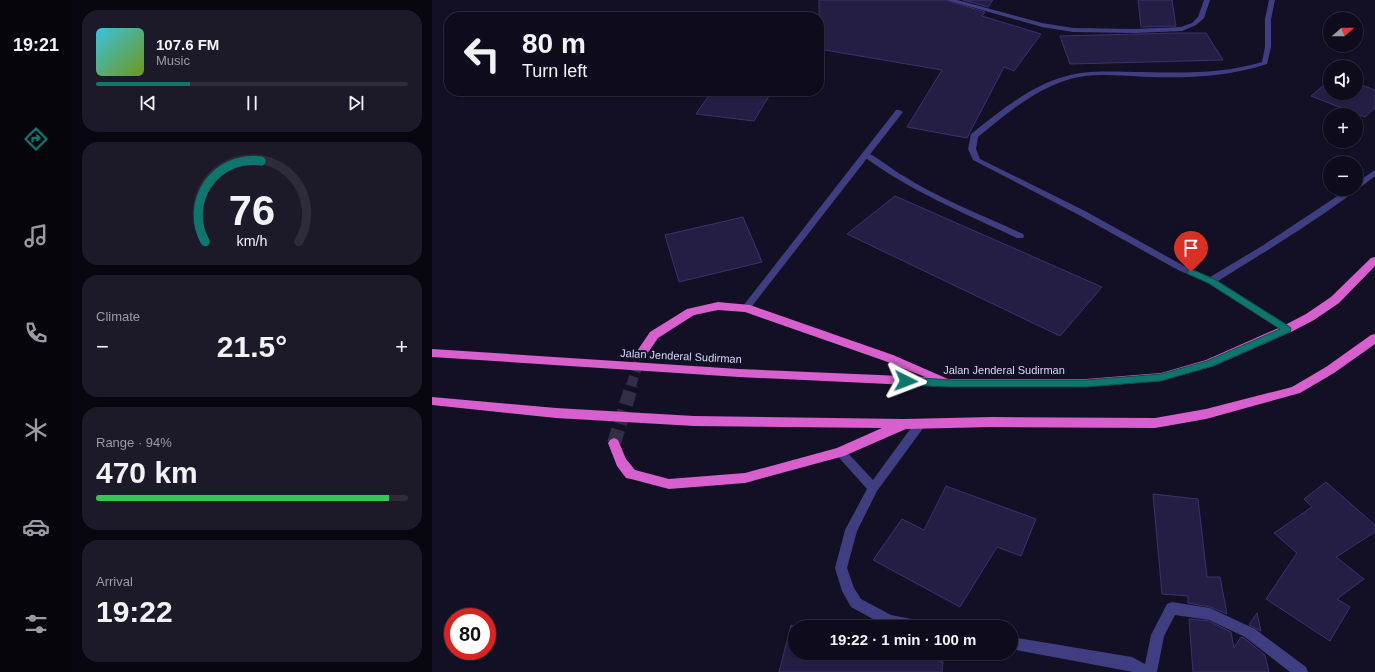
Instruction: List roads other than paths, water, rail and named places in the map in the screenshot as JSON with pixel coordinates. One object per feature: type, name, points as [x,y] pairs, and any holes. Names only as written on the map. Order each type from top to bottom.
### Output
[{"type":"highway","name":"Jalan Jenderal Sudirman","points":[[432,353],[731,372],[951,383],[1086,383],[1161,377],[1210,363],[1287,329],[1310,317],[1335,300],[1375,260]]},
{"type":"highway","points":[[641,354],[654,335],[691,312],[718,306],[746,308],[889,358],[951,383]]},
{"type":"highway","points":[[432,401],[556,413],[694,421],[904,424],[992,422],[1155,423],[1206,414],[1296,390],[1330,370],[1375,338]]},
{"type":"highway","points":[[614,443],[621,462],[631,474],[669,484],[745,478],[840,452],[904,424]]},
{"type":"street","points":[[950,0],[1035,23],[1073,30],[1134,31],[1182,29],[1194,24],[1201,18],[1207,0]]},
{"type":"street","points":[[1272,0],[1268,19],[1268,47],[1264,63],[1250,69],[1225,74],[1090,73],[1065,78],[1052,83],[1008,110],[974,136],[972,149],[977,160],[1082,213],[1181,268],[1211,281],[1287,329]]},
{"type":"street","points":[[746,308],[899,112]]},
{"type":"street","points":[[866,154],[882,168],[913,186],[1020,236]]},
{"type":"street","points":[[1363,182],[1375,172]]},
{"type":"street","points":[[1211,281],[1291,231],[1343,196]]},
{"type":"street","points":[[887,620],[856,603],[848,591],[842,568],[843,560],[851,530],[873,488],[920,424]]},
{"type":"street","points":[[840,452],[873,488]]},
{"type":"street","points":[[1150,672],[1158,635],[1172,608],[1210,614],[1250,633],[1300,672]]},
{"type":"street","points":[[1018,644],[1132,664],[1146,672]]},
{"type":"tunnel","points":[[631,386],[641,354]]},
{"type":"tunnel","points":[[614,443],[632,385]]}]
